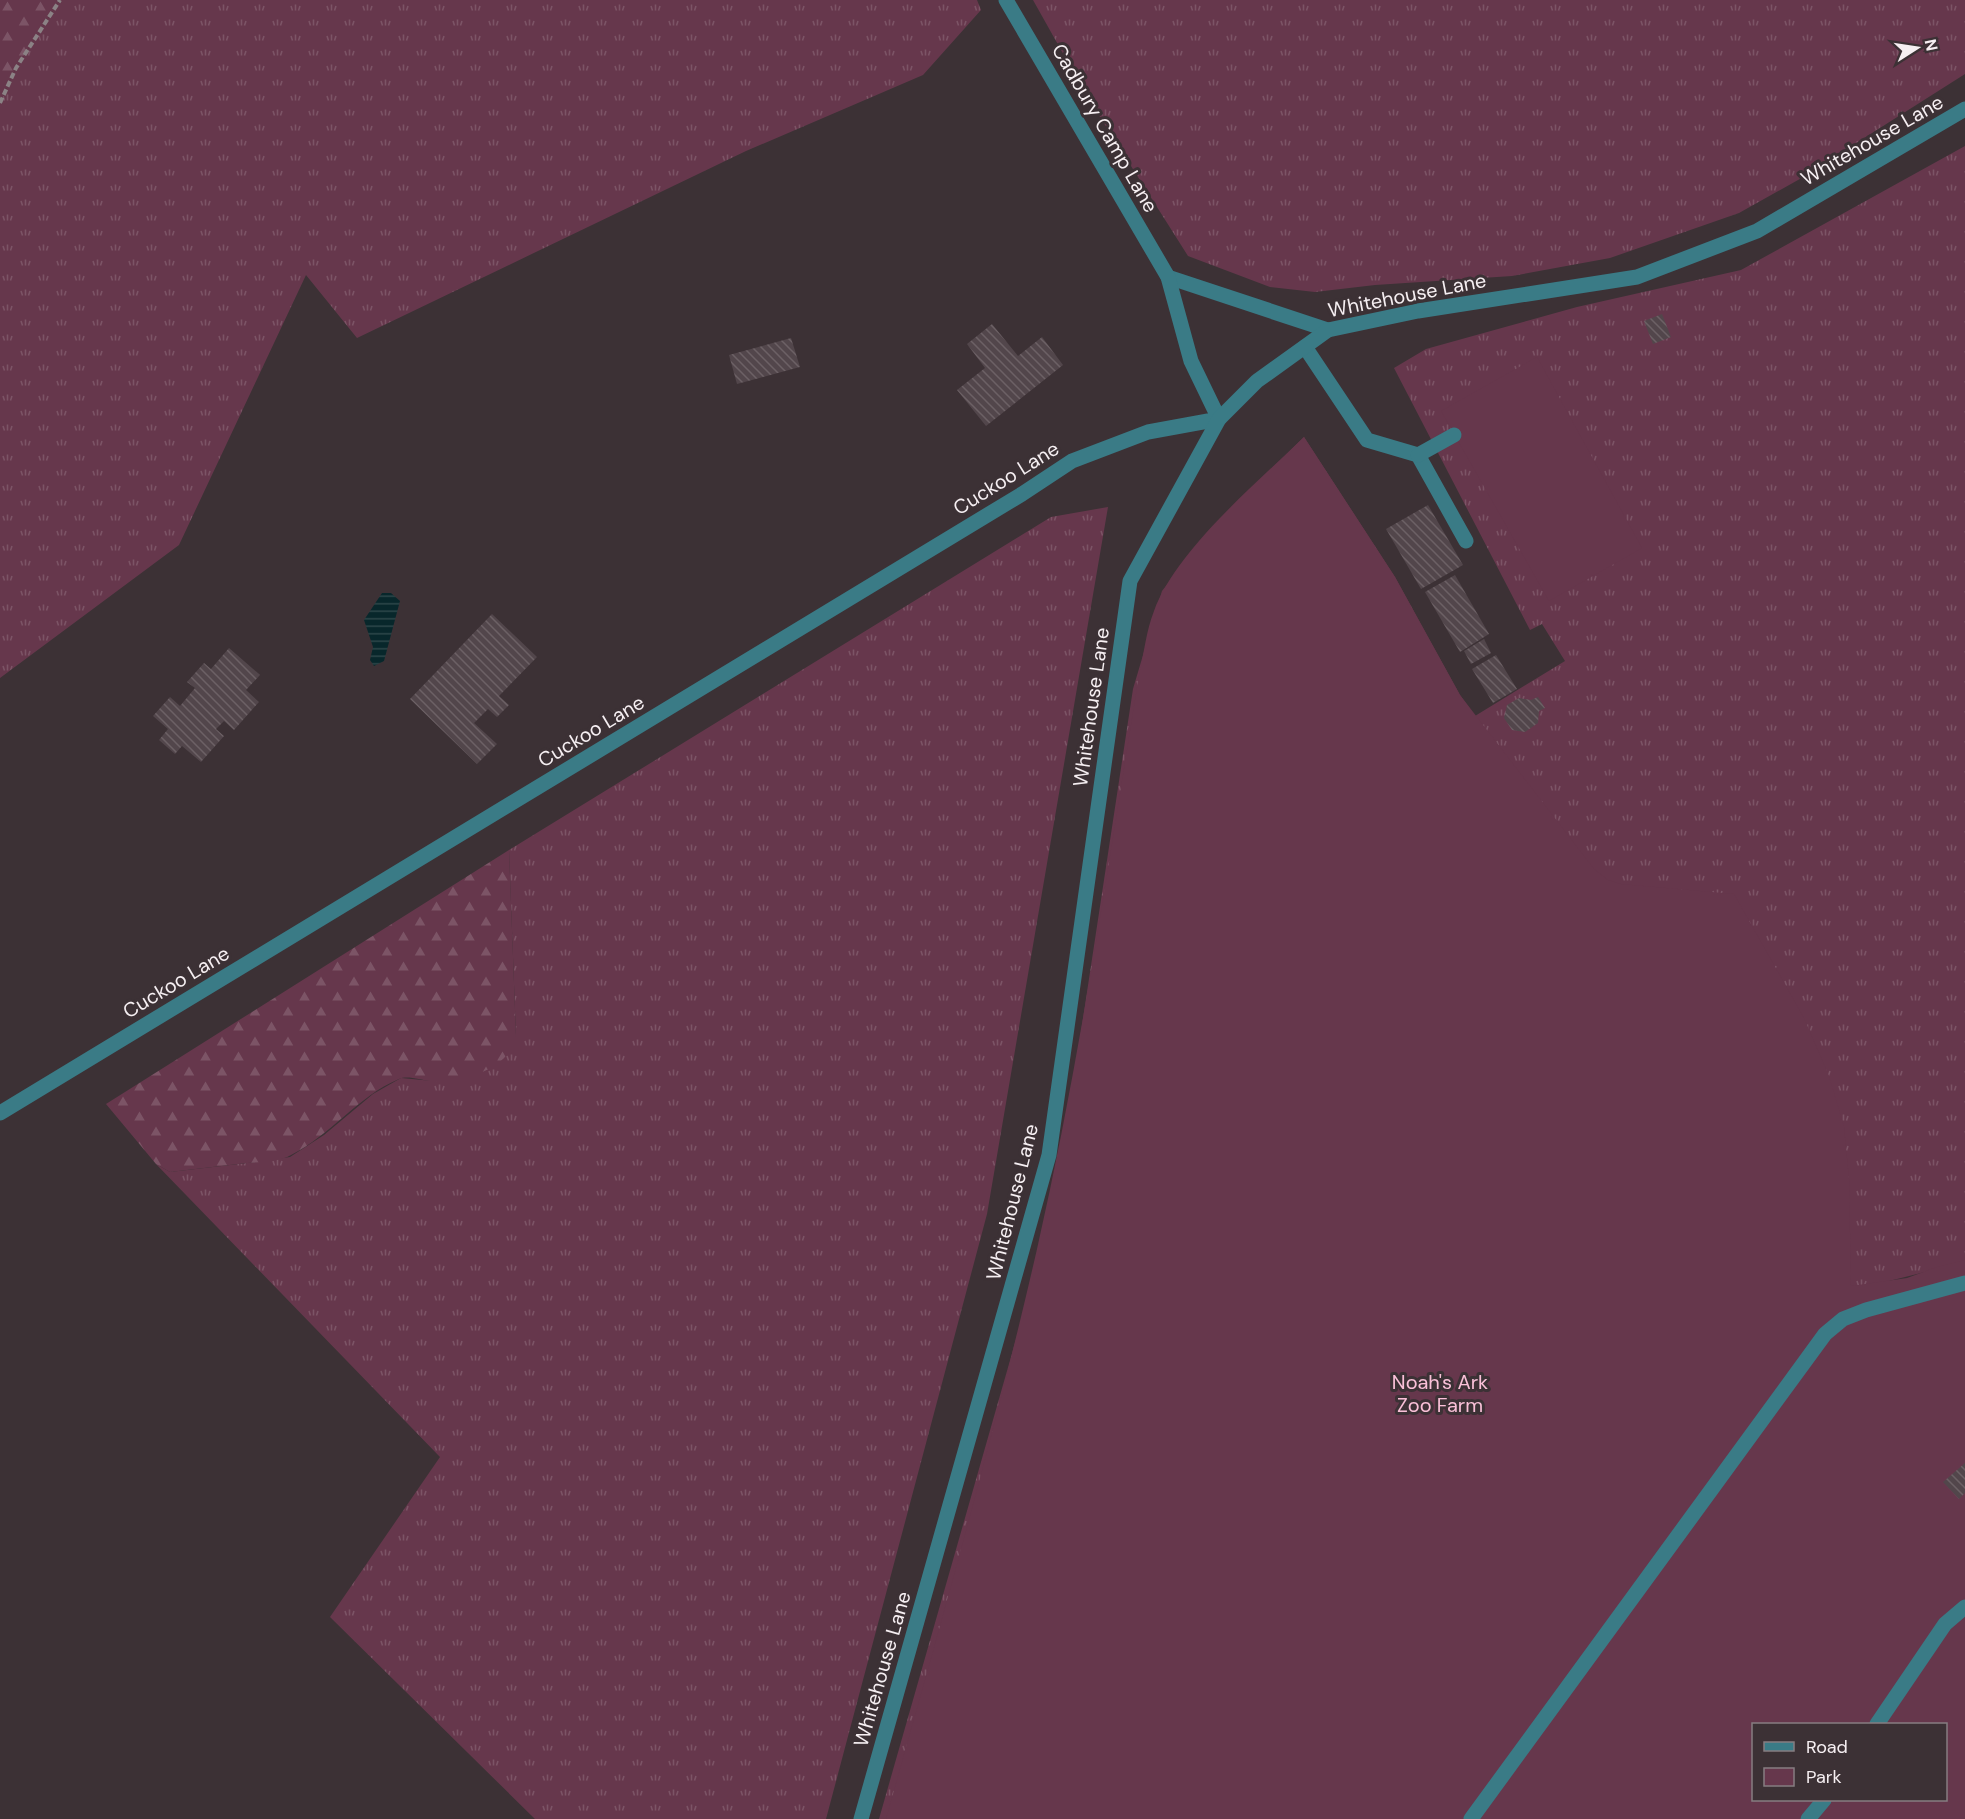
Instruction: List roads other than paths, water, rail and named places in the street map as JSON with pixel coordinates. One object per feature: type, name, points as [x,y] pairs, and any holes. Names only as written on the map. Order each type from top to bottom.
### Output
[{"type":"street","name":"Cadbury Camp Lane","points":[[1006,0],[1168,276],[1191,361],[1219,419]]},
{"type":"street","name":"Whitehouse Lane","points":[[861,1819],[1050,1155],[1130,581],[1219,419],[1257,381],[1328,330],[1418,311],[1637,277],[1757,231],[1965,109]]},
{"type":"street","points":[[1168,276],[1328,330]]},
{"type":"street","points":[[1305,347],[1367,440],[1418,455],[1466,541]]},
{"type":"street","name":"Cuckoo Lane","points":[[0,1113],[1002,507],[1072,461],[1148,432],[1219,419]]},
{"type":"street","points":[[1418,455],[1454,435]]},
{"type":"street","points":[[1471,1819],[1825,1334],[1843,1319],[1866,1310],[1965,1283]]},
{"type":"street","points":[[1878,1723],[1945,1624],[1965,1607]]},
{"type":"street","points":[[1808,1819],[1823,1801]]},
{"type":"water","points":[[382,593],[391,593],[400,601],[384,661],[374,666],[370,660],[373,647],[364,620]]},
{"type":"park label","name":"Noah's Ark Zoo Farm","points":[[1440,1394]]}]
